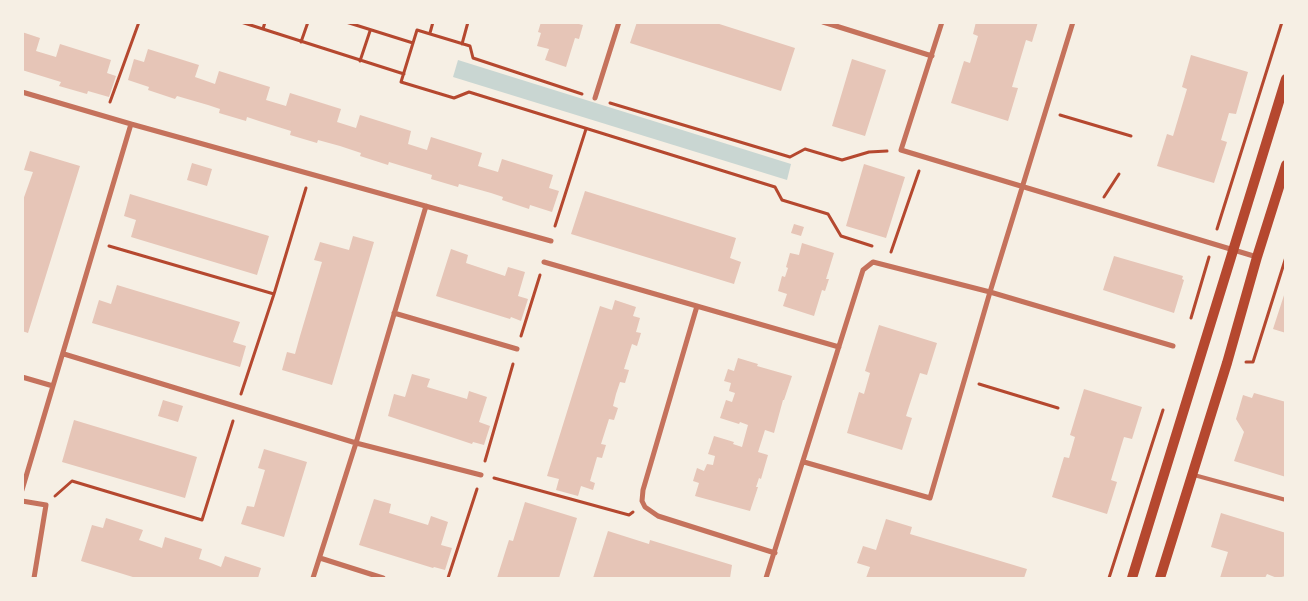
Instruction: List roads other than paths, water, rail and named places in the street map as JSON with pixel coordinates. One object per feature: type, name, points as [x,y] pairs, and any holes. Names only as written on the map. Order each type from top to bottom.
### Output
[{"type":"main road","points":[[1132,578],[1286,79]]},
{"type":"main road","points":[[1160,578],[1227,363],[1256,257],[1286,165]]},
{"type":"street","points":[[595,98],[619,22]]},
{"type":"street","points":[[823,22],[932,56]]},
{"type":"street","points":[[942,22],[901,150],[1256,257]]},
{"type":"street","points":[[804,462],[930,498],[990,292],[1073,22]]},
{"type":"street","points":[[22,92],[105,117],[551,241]]},
{"type":"street","points":[[22,490],[131,124]]},
{"type":"street","points":[[313,578],[356,443],[426,206]]},
{"type":"street","points":[[544,262],[840,347]]},
{"type":"street","points":[[766,578],[863,270],[873,262],[990,292],[1173,346]]},
{"type":"street","points":[[697,306],[643,490],[642,501],[645,507],[658,516],[775,552]]},
{"type":"street","points":[[394,313],[517,349]]},
{"type":"street","points":[[64,354],[356,443],[481,475]]},
{"type":"street","points":[[22,377],[53,386]]},
{"type":"street","points":[[22,501],[46,505],[34,578]]},
{"type":"street","points":[[320,558],[383,578]]},
{"type":"lane","points":[[1192,475],[1286,500]]}]
